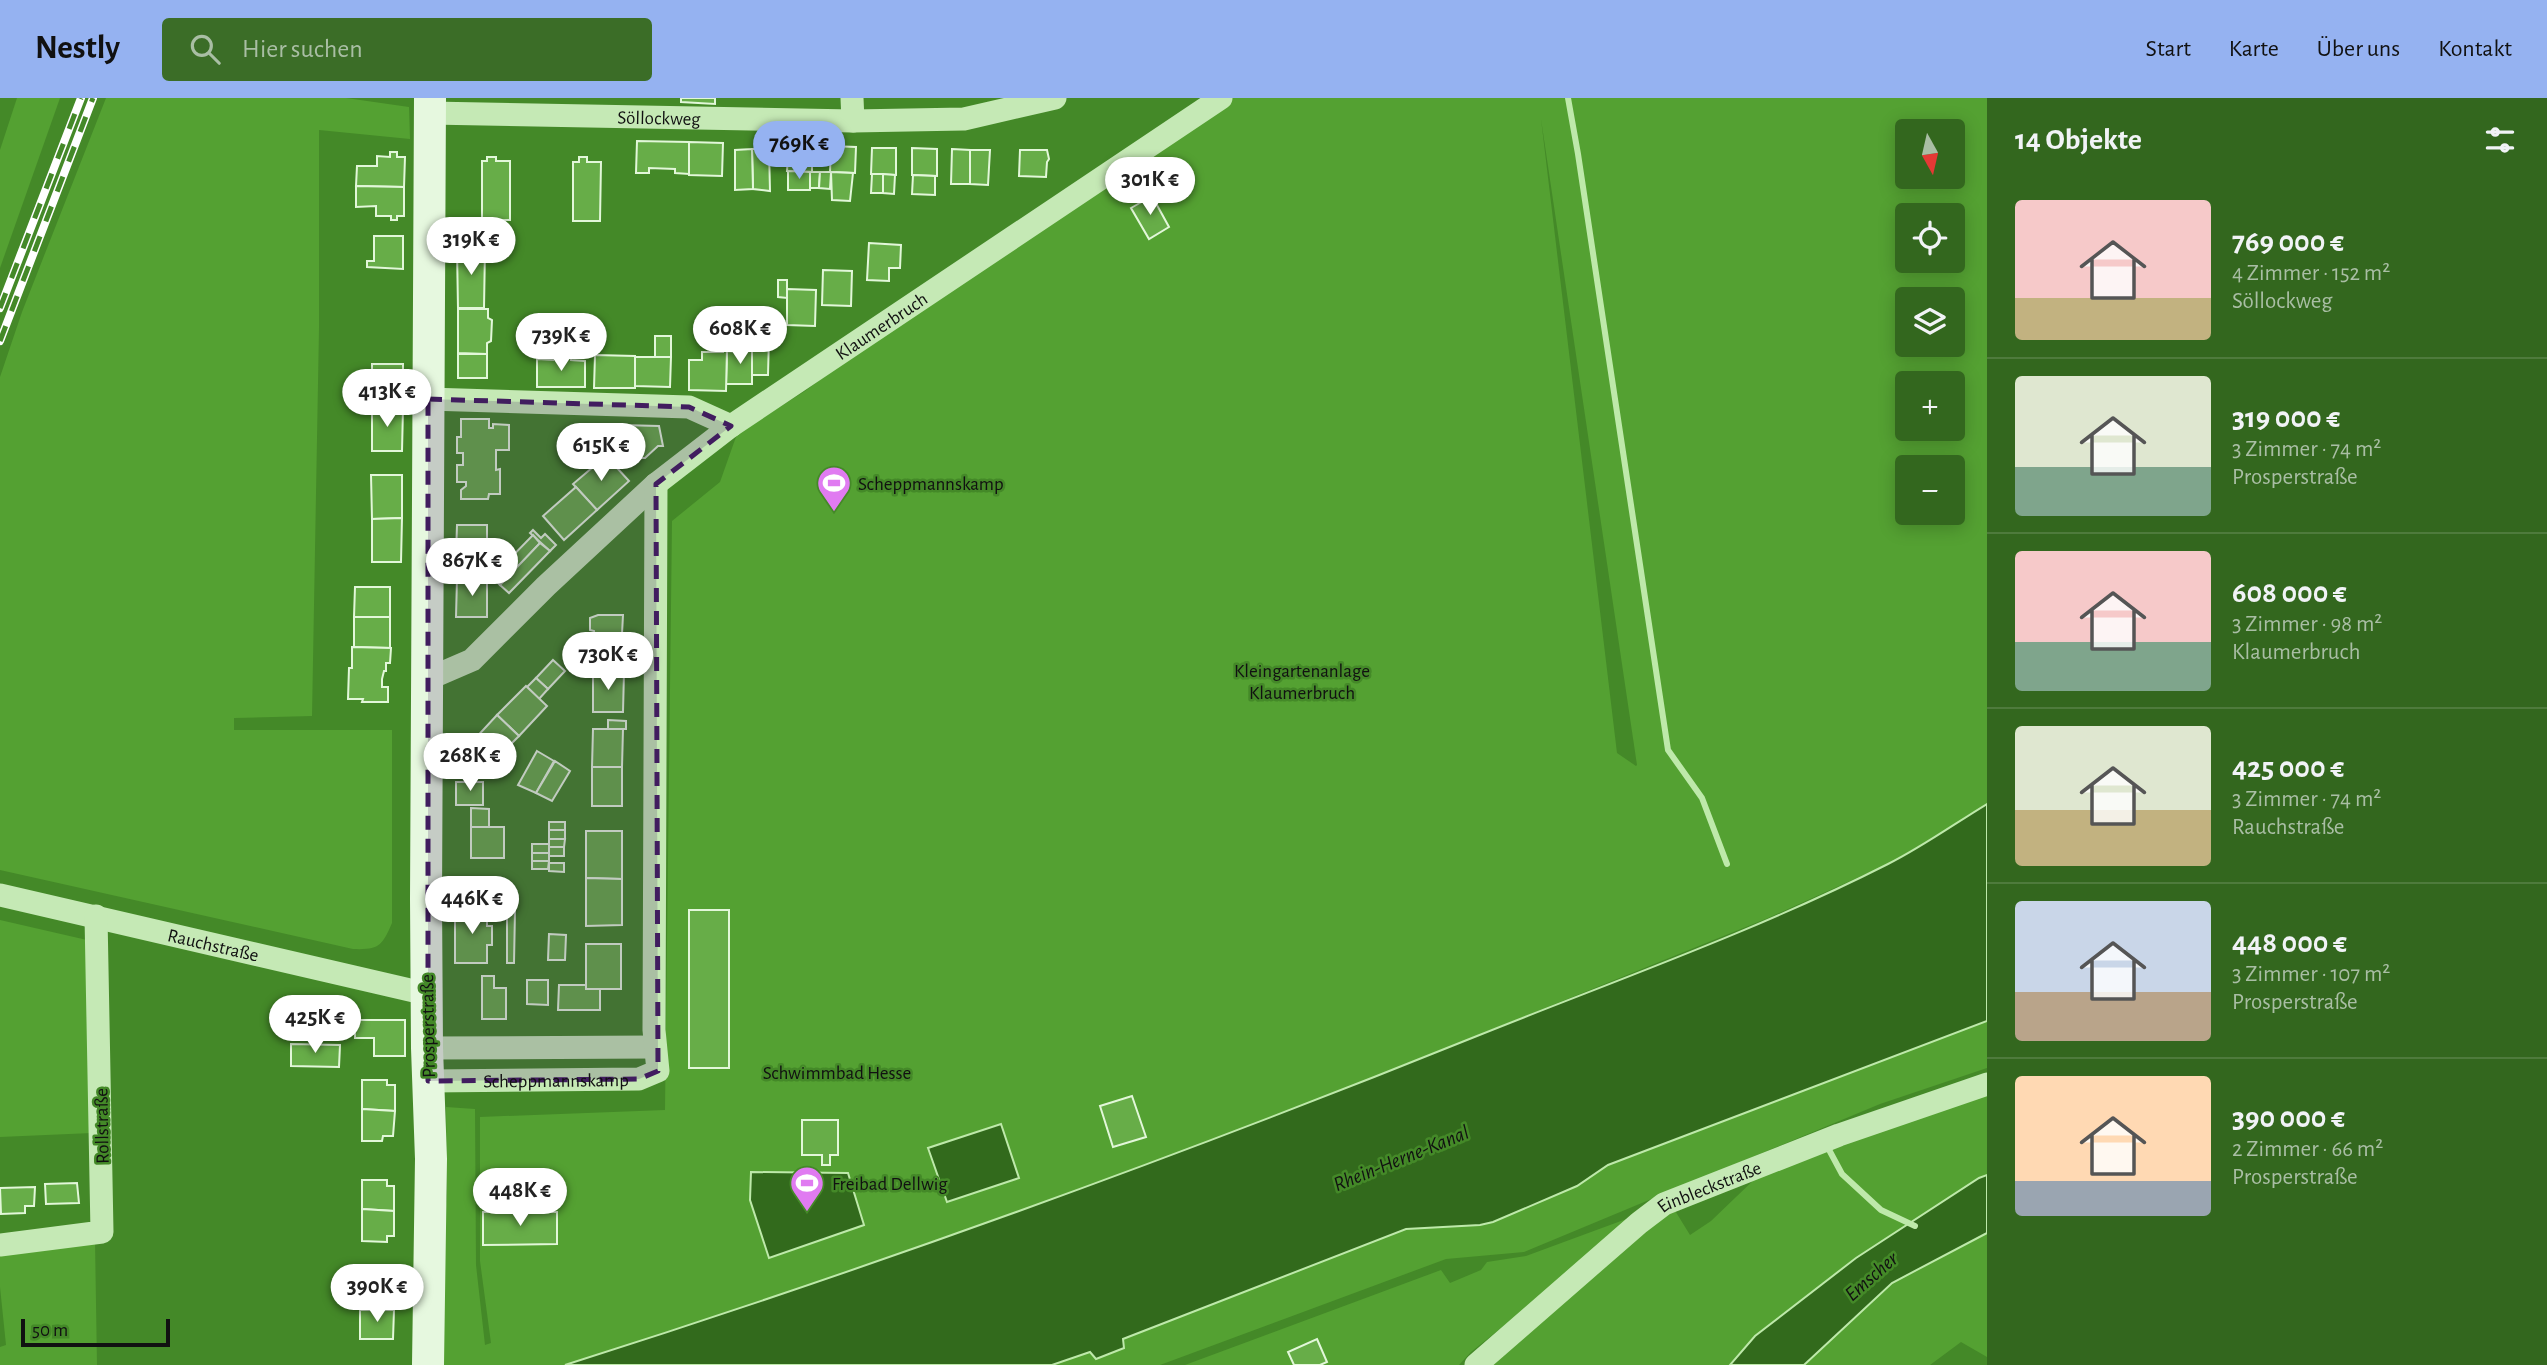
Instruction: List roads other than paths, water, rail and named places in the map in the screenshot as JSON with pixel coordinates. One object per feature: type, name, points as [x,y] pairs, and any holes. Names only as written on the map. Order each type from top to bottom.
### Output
[{"type":"main road","name":"Prosperstraße","points":[[428,1365],[431,1159],[427,1048],[430,106]]},
{"type":"street","points":[[852,98],[853,121]]},
{"type":"street","name":"Söllockweg","points":[[430,106],[853,121],[964,119],[1055,98]]},
{"type":"street","name":"Klaumerbruch","points":[[428,679],[472,660],[546,586],[656,484],[731,426],[1220,98]]},
{"type":"street","points":[[428,400],[689,407],[731,426]]},
{"type":"street","name":"Scheppmannskamp","points":[[428,1081],[639,1079],[658,1072],[655,1047],[656,484]]},
{"type":"street","name":"Rauchstraße","points":[[0,895],[427,994]]},
{"type":"street","name":"Rollstraße","points":[[0,1245],[102,1232],[96,916]]},
{"type":"street","name":"Scheppmannskamp","points":[[427,1048],[655,1047]]},
{"type":"street","name":"Einbleckstraße","points":[[1476,1365],[1664,1204],[1839,1135],[1987,1084]]},
{"type":"water","name":"Rhein-Herne-Kanal","points":[[1987,804],[1987,1021],[1608,1165],[1577,1186],[1493,1222],[1406,1229],[1123,1339],[1124,1348],[1096,1359],[1090,1352],[1052,1365],[565,1365],[910,1250],[1364,1081],[1787,911],[1901,857]]},
{"type":"water","name":"Freibad Dellwig","points":[[1001,1124],[1019,1178],[947,1202],[928,1148]]},
{"type":"water","name":"Freibad Dellwig","points":[[751,1172],[848,1173],[864,1225],[769,1258],[750,1200]]},
{"type":"water","name":"Emscher","points":[[1987,1175],[1987,1233],[1892,1283],[1804,1365],[1730,1365],[1755,1336],[1856,1258]]},
{"type":"waterway","points":[[1568,98],[1668,750],[1702,798],[1727,864]]},
{"type":"waterway","points":[[1827,1146],[1842,1174],[1881,1210],[1915,1226]]},
{"type":"railway","points":[[0,308],[81,98]]},
{"type":"railway","points":[[0,341],[93,98]]},
{"type":"place","name":"Scheppmannskamp","points":[[834,513]]},
{"type":"place","name":"Freibad Dellwig","points":[[807,1213]]},
{"type":"park label","name":"Kleingartenanlage Klaumerbruch","points":[[1302,681]]},
{"type":"park label","name":"Schwimmbad Hesse","points":[[837,1072]]}]
